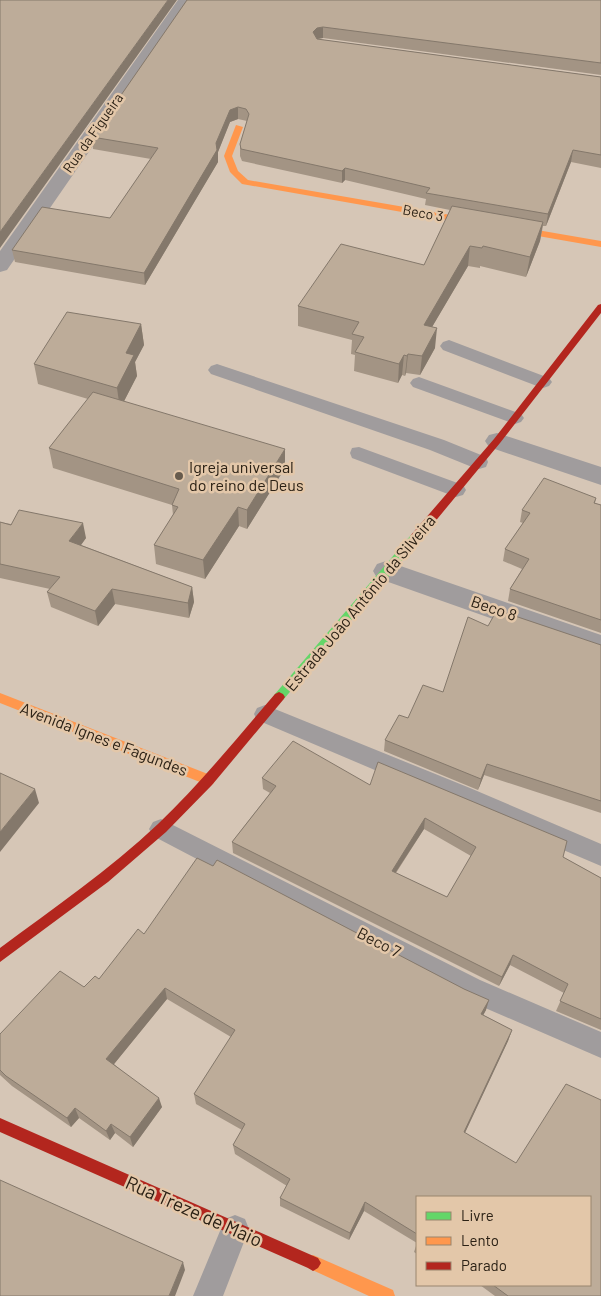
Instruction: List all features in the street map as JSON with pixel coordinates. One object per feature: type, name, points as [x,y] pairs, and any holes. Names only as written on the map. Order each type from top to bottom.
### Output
[{"type":"street","name":"Rua da Figueira","points":[[0,266],[186,0]]},
{"type":"street","name":"Beco 3","points":[[239,127],[228,156],[234,172],[245,182],[601,244]]},
{"type":"street","name":"Estrada João Antônio da Silveira","points":[[0,956],[99,881],[161,829],[209,780],[497,441],[601,307]]},
{"type":"street","points":[[497,441],[601,476]]},
{"type":"street","name":"Beco 8","points":[[386,571],[601,646]]},
{"type":"street","name":"Avenida Ignes e Fagundes","points":[[0,698],[209,780]]},
{"type":"street","name":"Estrada João Antônio da Silveira","points":[[33,916],[99,881]]},
{"type":"street","name":"Rua Treze de Maio","points":[[0,1126],[387,1296]]},
{"type":"lane","points":[[449,346],[543,382]]},
{"type":"lane","points":[[217,370],[437,445],[479,462]]},
{"type":"lane","points":[[419,383],[515,418]]},
{"type":"lane","points":[[359,453],[456,490]]},
{"type":"lane","points":[[265,714],[462,794],[601,855]]},
{"type":"lane","name":"Beco 7","points":[[161,829],[471,989],[601,1045]]},
{"type":"lane","points":[[208,1296],[234,1229]]},
{"type":"building","points":[[0,0],[168,0],[0,232]]},
{"type":"building","points":[[187,0],[601,0],[601,63],[323,27],[317,28],[313,32],[317,39],[601,77],[601,155],[573,150],[548,214],[426,193],[430,188],[345,168],[342,171],[241,149],[240,144],[249,114],[246,109],[238,107],[230,110],[216,143],[217,150],[144,273],[12,250],[42,207],[110,218],[158,148],[92,137]]},
{"type":"building","points":[[452,206],[543,222],[530,257],[483,246],[482,248],[470,246],[424,325],[437,328],[422,356],[404,355],[399,364],[355,352],[364,337],[352,334],[359,322],[298,306],[341,244],[424,265]]},
{"type":"building","points":[[67,312],[141,324],[126,353],[134,355],[117,388],[34,364]]},
{"type":"building","name":"Igreja universal do reino de Deus","points":[[93,392],[285,449],[247,510],[238,507],[203,560],[154,545],[178,507],[172,505],[179,489],[49,448]]},
{"type":"building","points":[[544,478],[596,498],[594,503],[601,505],[601,620],[510,589],[529,559],[505,549],[530,513],[522,510]]},
{"type":"building","points":[[19,510],[83,523],[69,541],[192,587],[188,603],[112,589],[95,611],[47,592],[60,577],[0,564],[0,522],[11,525]]},
{"type":"building","points":[[497,610],[601,645],[601,801],[487,764],[481,779],[385,740],[399,715],[408,718],[423,685],[443,692],[468,617],[488,626]]},
{"type":"building","points":[[293,741],[370,785],[378,762],[567,841],[563,857],[601,878],[601,1019],[560,1001],[568,984],[513,955],[502,977],[232,842],[276,786],[262,778]],"holes":[[[425,818],[476,847],[447,897],[392,871]]]},
{"type":"building","points":[[0,773],[35,789],[0,832]]},
{"type":"building","points":[[197,858],[213,866],[217,860],[464,989],[489,1000],[481,1014],[512,1030],[464,1132],[516,1163],[566,1084],[601,1100],[601,1296],[508,1296],[494,1286],[591,1286],[591,1196],[416,1196],[416,1233],[365,1202],[350,1233],[280,1198],[290,1179],[233,1145],[245,1124],[194,1094],[235,1030],[165,988],[106,1059],[159,1098],[130,1137],[111,1124],[106,1131],[75,1108],[67,1118],[0,1070],[0,1034],[60,971],[84,987],[95,976],[99,979],[138,929],[144,934]]},
{"type":"building","points":[[0,1180],[183,1262],[169,1296],[0,1296]]},
{"type":"traffic: fast","points":[[279,697],[415,538]]},
{"type":"traffic: slow","points":[[239,127],[228,156],[234,172],[245,182],[601,244]]},
{"type":"traffic: slow","points":[[0,698],[209,780]]},
{"type":"traffic: slow","points":[[313,1263],[387,1296]]},
{"type":"traffic: jam","points":[[415,538],[497,441],[601,307]]},
{"type":"traffic: jam","points":[[0,956],[103,878],[162,828],[207,781],[279,697]]},
{"type":"traffic: jam","points":[[0,1125],[313,1263]]},
{"type":"place","name":"Igreja universal do reino de Deus","points":[[179,476]]}]
